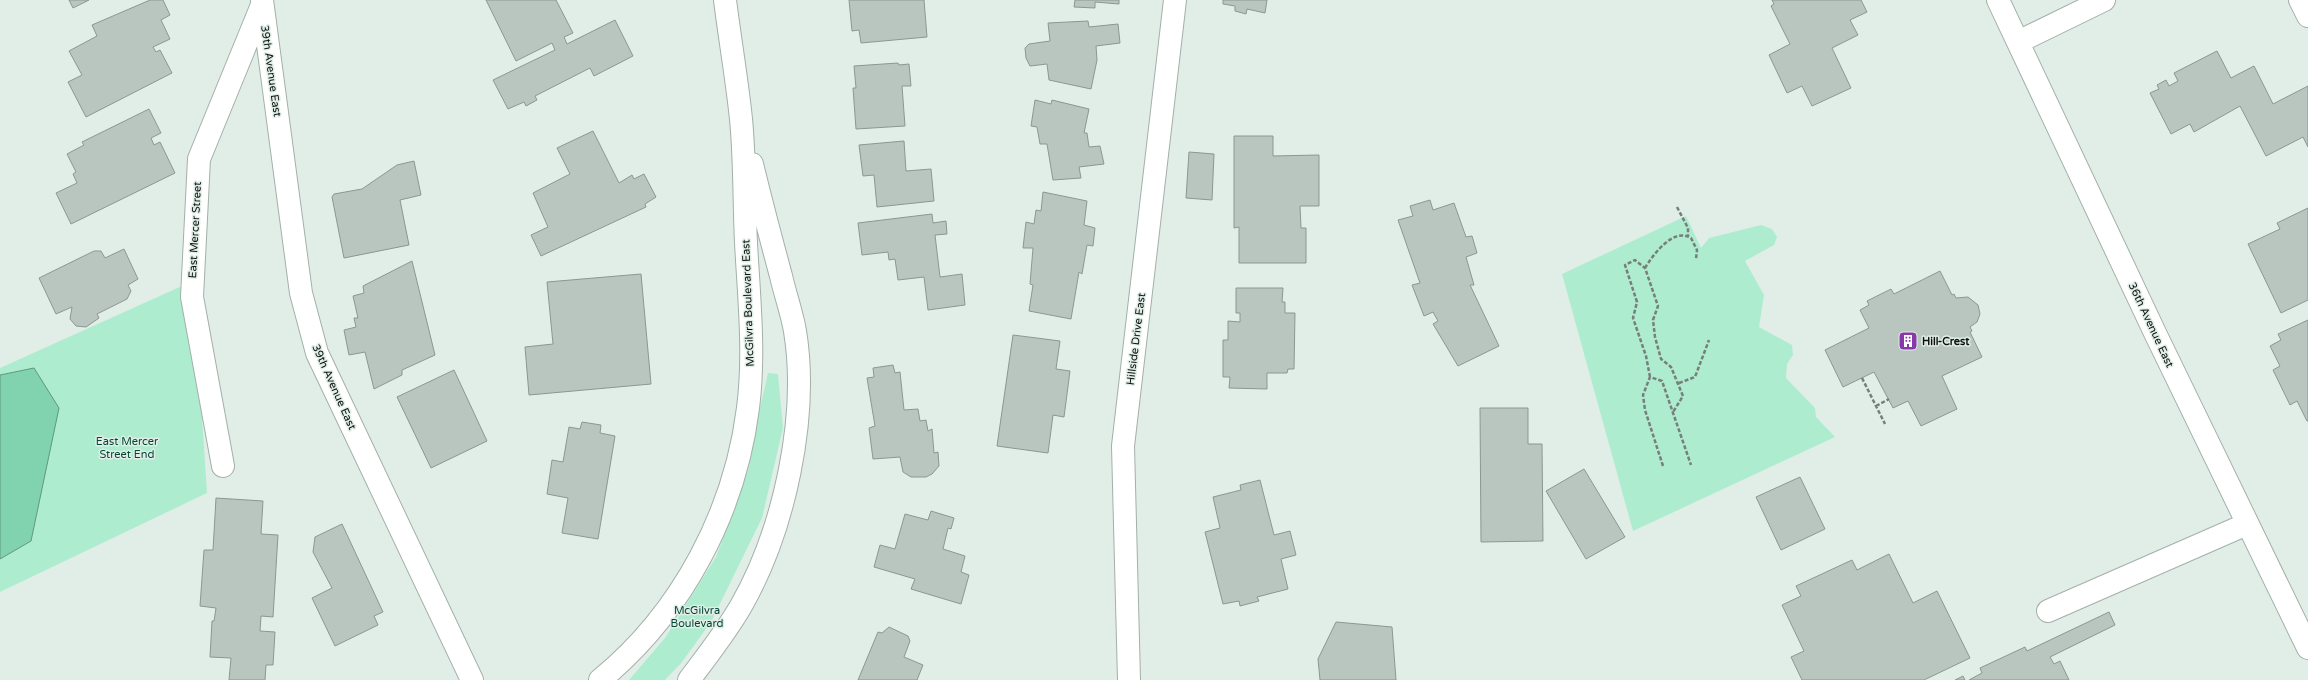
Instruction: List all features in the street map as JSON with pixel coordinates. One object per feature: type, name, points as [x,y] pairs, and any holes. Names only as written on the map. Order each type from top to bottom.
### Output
[{"type":"street","name":"McGilvra Boulevard East","points":[[600,680],[623,662],[661,618],[693,570],[719,519],[737,464],[748,407],[751,349],[741,120],[725,0]]},
{"type":"street","name":"Hillside Drive East","points":[[1129,680],[1123,446],[1175,0]]},
{"type":"street","name":"36th Avenue East","points":[[1998,0],[2247,524],[2308,648]]},
{"type":"street","points":[[2018,42],[2104,0]]},
{"type":"street","points":[[2300,0],[2308,16]]},
{"type":"street","name":"East Mercer Street","points":[[223,466],[192,297],[199,159],[262,2]]},
{"type":"street","name":"39th Avenue East","points":[[262,2],[301,293],[317,353],[472,680]]},
{"type":"street","name":"McGilvra Boulevard East","points":[[689,680],[716,645],[741,605],[762,563],[778,518],[788,480],[796,425],[798,379],[795,331],[741,120]]},
{"type":"street","points":[[2048,612],[2247,524]]},
{"type":"path","points":[[1677,207],[1688,228],[1688,236]]},
{"type":"path","points":[[1645,268],[1653,255],[1671,240],[1682,235],[1692,238],[1697,250],[1696,259]]},
{"type":"path","points":[[1663,466],[1644,403],[1643,395],[1650,377],[1646,356],[1633,318],[1637,302],[1625,265],[1635,260],[1645,268],[1658,306],[1653,320],[1655,337],[1662,359],[1671,367],[1679,383],[1683,396],[1674,412]]},
{"type":"path","points":[[1679,383],[1695,377],[1709,340]]},
{"type":"path","points":[[1650,377],[1662,380],[1691,464]]},
{"type":"path","points":[[1862,378],[1885,424]]},
{"type":"path","points":[[1876,406],[1889,399]]},
{"type":"green space","points":[[1686,216],[1701,248],[1709,238],[1761,225],[1772,229],[1777,237],[1774,245],[1745,261],[1764,295],[1759,327],[1792,345],[1793,355],[1787,364],[1786,378],[1815,408],[1816,417],[1835,437],[1633,531],[1562,274]]},
{"type":"green space","name":"East Mercer Street End","points":[[193,281],[207,493],[0,592],[0,559],[31,541],[34,368],[0,375],[0,368]]},
{"type":"green space","name":"McGilvra Boulevard","points":[[768,373],[778,374],[783,428],[762,518],[711,622],[682,662],[665,680],[629,680],[665,638],[716,557],[749,468],[757,421]]},
{"type":"shaded area","points":[[34,368],[59,408],[31,541],[0,559],[0,375]]},
{"type":"building","points":[[69,0],[89,0],[73,8]]},
{"type":"building","points":[[150,0],[163,0],[170,15],[161,20],[170,39],[153,47],[156,52],[160,50],[172,73],[86,117],[68,82],[82,75],[69,51],[97,36],[92,25]]},
{"type":"building","points":[[486,0],[556,0],[573,33],[564,37],[567,44],[615,20],[633,56],[594,76],[590,68],[535,96],[537,100],[526,106],[524,102],[508,109],[493,80],[555,50],[552,43],[516,61]]},
{"type":"building","points":[[849,0],[924,0],[927,37],[861,43],[859,30],[852,31]]},
{"type":"building","points":[[1075,0],[1119,0],[1119,4],[1095,2],[1095,8],[1074,7]]},
{"type":"building","points":[[1223,0],[1267,0],[1265,13],[1247,9],[1246,14],[1235,11],[1235,6],[1223,4]]},
{"type":"building","points":[[1772,0],[1861,0],[1867,12],[1850,20],[1858,35],[1832,48],[1851,88],[1812,106],[1802,86],[1787,93],[1769,55],[1790,44],[1771,6],[1774,4]]},
{"type":"building","points":[[1088,21],[1089,27],[1118,24],[1120,43],[1096,46],[1097,60],[1091,89],[1049,80],[1047,64],[1030,66],[1026,58],[1025,48],[1029,44],[1050,41],[1048,23]]},
{"type":"building","points":[[2217,51],[2231,78],[2254,66],[2273,104],[2308,86],[2308,147],[2303,137],[2266,156],[2240,106],[2194,132],[2190,124],[2171,134],[2150,93],[2159,89],[2157,85],[2166,80],[2169,86],[2178,81],[2174,73]]},
{"type":"building","points":[[898,63],[899,65],[909,64],[911,86],[902,86],[905,126],[856,129],[853,88],[856,88],[854,66]]},
{"type":"building","points":[[1035,100],[1051,104],[1052,100],[1089,109],[1084,133],[1087,133],[1089,147],[1100,146],[1104,164],[1079,167],[1081,178],[1053,180],[1047,144],[1040,144],[1037,127],[1031,126]]},
{"type":"building","points":[[149,109],[161,133],[151,138],[154,145],[160,142],[175,173],[71,224],[56,193],[77,183],[73,174],[76,172],[67,154],[84,145],[82,142]]},
{"type":"building","points":[[593,131],[619,183],[632,175],[634,179],[644,174],[656,197],[645,204],[646,207],[541,256],[531,235],[548,227],[533,193],[570,174],[557,148]]},
{"type":"building","points":[[1234,136],[1273,136],[1273,156],[1319,155],[1319,206],[1300,206],[1301,228],[1306,228],[1306,263],[1239,263],[1239,227],[1234,228]]},
{"type":"building","points":[[904,141],[906,171],[931,169],[934,201],[877,207],[874,175],[863,176],[859,145]]},
{"type":"building","points":[[1189,152],[1214,154],[1212,200],[1186,198]]},
{"type":"building","points":[[414,161],[421,195],[400,200],[409,245],[344,258],[332,197],[334,194],[362,189],[397,165]]},
{"type":"building","points":[[1043,192],[1087,201],[1084,225],[1095,228],[1093,246],[1087,245],[1082,274],[1079,272],[1071,319],[1029,311],[1033,285],[1030,284],[1033,248],[1023,248],[1026,222],[1034,224],[1036,210],[1041,211]]},
{"type":"building","points":[[1430,200],[1433,210],[1454,203],[1466,237],[1472,236],[1477,253],[1466,257],[1474,285],[1470,285],[1499,346],[1458,366],[1433,324],[1438,321],[1433,312],[1424,316],[1412,285],[1420,283],[1398,220],[1413,216],[1410,206]]},
{"type":"building","points":[[2308,208],[2308,300],[2281,313],[2248,244],[2280,229],[2277,223]]},
{"type":"building","points":[[932,214],[933,223],[946,221],[947,234],[935,235],[940,277],[962,274],[965,305],[928,310],[924,277],[898,280],[895,259],[889,260],[888,252],[862,255],[858,223]]},
{"type":"building","points":[[124,249],[138,279],[128,285],[131,291],[127,299],[97,314],[99,318],[86,327],[76,326],[70,319],[72,307],[56,314],[39,278],[94,251],[101,251],[105,258]]},
{"type":"building","points":[[412,261],[435,355],[402,370],[402,375],[374,389],[365,352],[349,355],[344,330],[356,327],[354,318],[358,318],[353,296],[364,293],[363,286]]},
{"type":"building","name":"Hill-Crest","points":[[1940,271],[1952,295],[1954,294],[1956,298],[1968,297],[1978,305],[1980,314],[1977,322],[1970,327],[1972,331],[1970,332],[1982,357],[1942,376],[1957,409],[1921,426],[1908,401],[1893,408],[1874,372],[1843,387],[1825,350],[1869,328],[1860,310],[1869,305],[1867,301],[1891,289],[1894,294]]},
{"type":"building","points":[[641,274],[651,384],[529,395],[525,347],[553,344],[547,282]]},
{"type":"building","points":[[1236,288],[1283,288],[1282,302],[1285,302],[1285,313],[1295,313],[1294,369],[1288,369],[1287,373],[1267,373],[1267,389],[1229,388],[1230,377],[1223,377],[1223,340],[1228,340],[1228,321],[1240,322],[1240,313],[1236,313]]},
{"type":"building","points":[[2308,320],[2307,421],[2297,401],[2290,405],[2273,370],[2280,366],[2270,346],[2281,340],[2278,334]]},
{"type":"building","points":[[1013,335],[1060,341],[1056,369],[1070,371],[1064,417],[1053,415],[1048,453],[997,446]]},
{"type":"building","points":[[893,365],[895,373],[900,372],[904,410],[918,409],[920,421],[926,420],[928,431],[932,429],[934,453],[938,452],[939,466],[932,474],[926,477],[911,477],[903,472],[900,457],[873,459],[869,428],[875,426],[867,378],[874,377],[873,368]]},
{"type":"building","points":[[454,370],[487,441],[431,468],[397,397]]},
{"type":"building","points":[[1480,408],[1528,408],[1528,444],[1542,444],[1543,541],[1481,542]]},
{"type":"building","points":[[582,422],[601,425],[600,433],[615,436],[598,539],[562,533],[568,498],[547,494],[552,460],[563,462],[569,427],[580,429]]},
{"type":"building","points":[[1584,469],[1625,537],[1586,559],[1546,491]]},
{"type":"building","points":[[1800,477],[1825,529],[1781,550],[1756,497]]},
{"type":"building","points":[[1260,480],[1274,535],[1290,531],[1296,555],[1281,559],[1288,589],[1257,597],[1259,601],[1240,606],[1239,601],[1223,604],[1205,532],[1220,528],[1213,497],[1241,490],[1240,485]]},
{"type":"building","points":[[216,498],[263,501],[261,534],[278,535],[273,617],[261,616],[260,631],[275,632],[273,665],[266,665],[265,680],[229,680],[231,658],[210,657],[212,621],[214,621],[216,608],[200,606],[204,550],[213,550]]},
{"type":"building","points":[[931,511],[954,518],[951,529],[948,528],[943,549],[965,556],[961,572],[969,575],[961,604],[911,589],[915,579],[874,567],[880,545],[895,549],[905,514],[928,520]]},
{"type":"building","points":[[342,524],[383,612],[374,616],[378,625],[335,646],[312,598],[332,588],[313,552],[315,537]]},
{"type":"building","points":[[1889,554],[1913,603],[1937,591],[1970,658],[1924,680],[1802,680],[1791,657],[1804,651],[1782,605],[1801,596],[1796,586],[1852,560],[1857,570]]},
{"type":"building","points":[[2109,612],[2115,625],[2050,657],[2054,664],[2060,661],[2069,680],[1969,680],[1982,673],[1980,668],[2025,647],[2027,651]]},
{"type":"building","points":[[1336,622],[1392,627],[1396,680],[1320,680],[1318,659]]},
{"type":"building","points":[[889,627],[908,636],[910,641],[904,657],[923,665],[917,680],[858,680],[878,632],[882,633]]},
{"type":"building","points":[[1963,676],[1965,680],[1955,680]]},
{"type":"place","name":"Hill-Crest","points":[[1908,341]]}]
